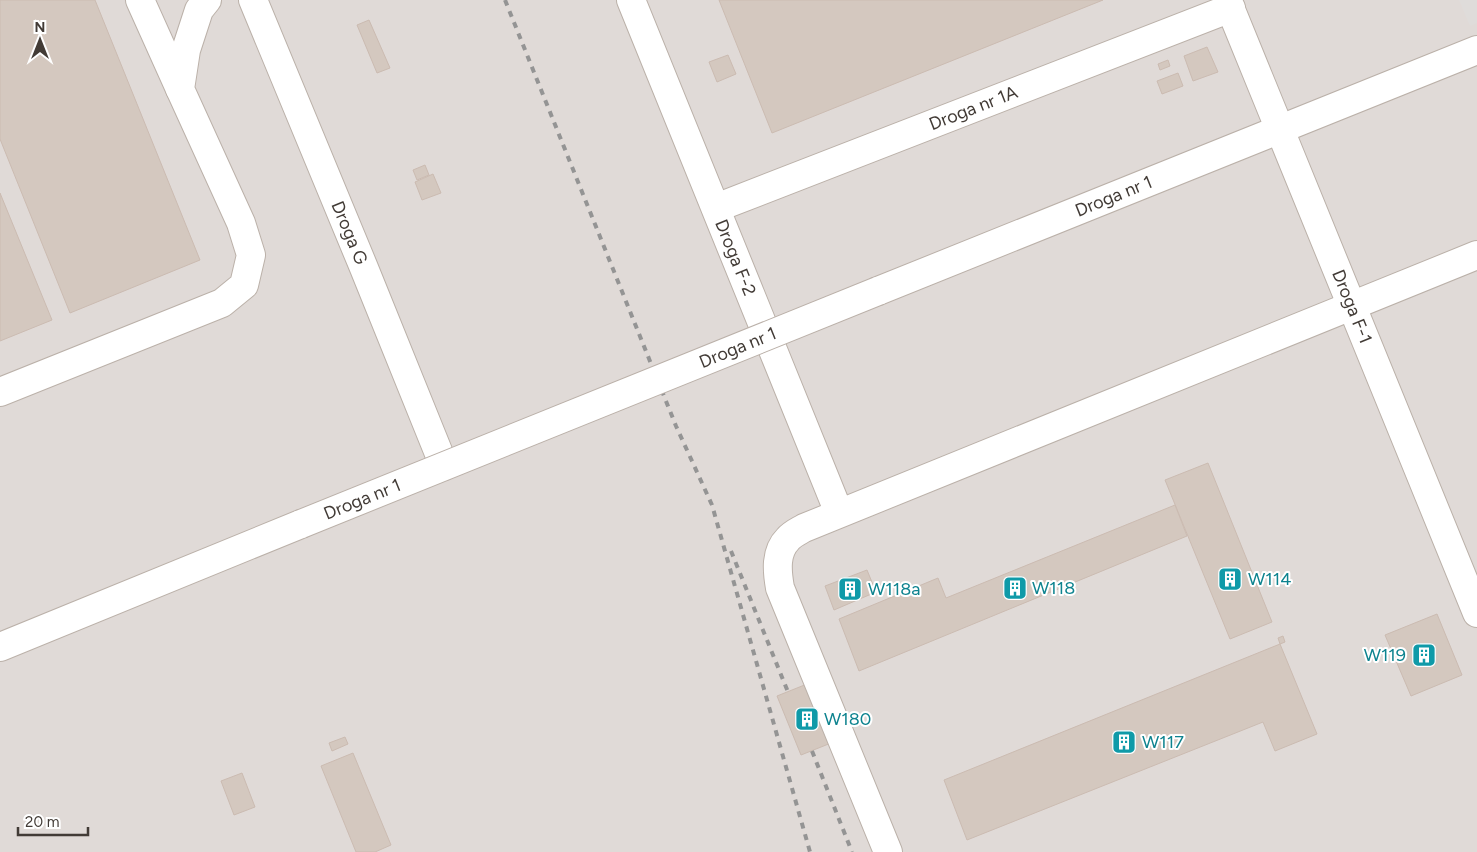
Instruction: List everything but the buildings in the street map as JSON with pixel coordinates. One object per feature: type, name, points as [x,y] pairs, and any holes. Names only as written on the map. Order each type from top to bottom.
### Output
[{"type":"lane","points":[[0,392],[222,303],[244,285],[251,255],[241,224],[140,0]]},
{"type":"lane","points":[[180,89],[186,50],[199,10],[208,0]]},
{"type":"lane","name":"Droga G","points":[[253,0],[444,466]]},
{"type":"lane","name":"Droga F-2","points":[[632,0],[839,513]]},
{"type":"lane","name":"Droga nr 1A","points":[[716,208],[1229,4]]},
{"type":"lane","name":"Droga F-1","points":[[1229,4],[1477,613]]},
{"type":"lane","name":"Droga nr 1","points":[[0,647],[1477,50]]},
{"type":"lane","points":[[888,852],[780,588],[777,570],[780,552],[788,538],[804,528],[839,513],[1477,255]]},
{"type":"shaded area","points":[[0,0],[1477,0],[1477,852],[0,852]]},
{"type":"shaded area","points":[[1459,0],[1477,0],[1477,23],[1470,26]]},
{"type":"railway","points":[[505,0],[676,426],[712,505],[810,852]]},
{"type":"railway","points":[[731,551],[788,692]]},
{"type":"railway","points":[[812,751],[852,852]]},
{"type":"place","name":"W114","points":[[1230,579]]},
{"type":"place","name":"W118","points":[[1015,588]]},
{"type":"place","name":"W118a","points":[[850,589]]},
{"type":"place","name":"W119","points":[[1424,655]]},
{"type":"place","name":"W180","points":[[807,719]]},
{"type":"place","name":"W117","points":[[1124,742]]}]
